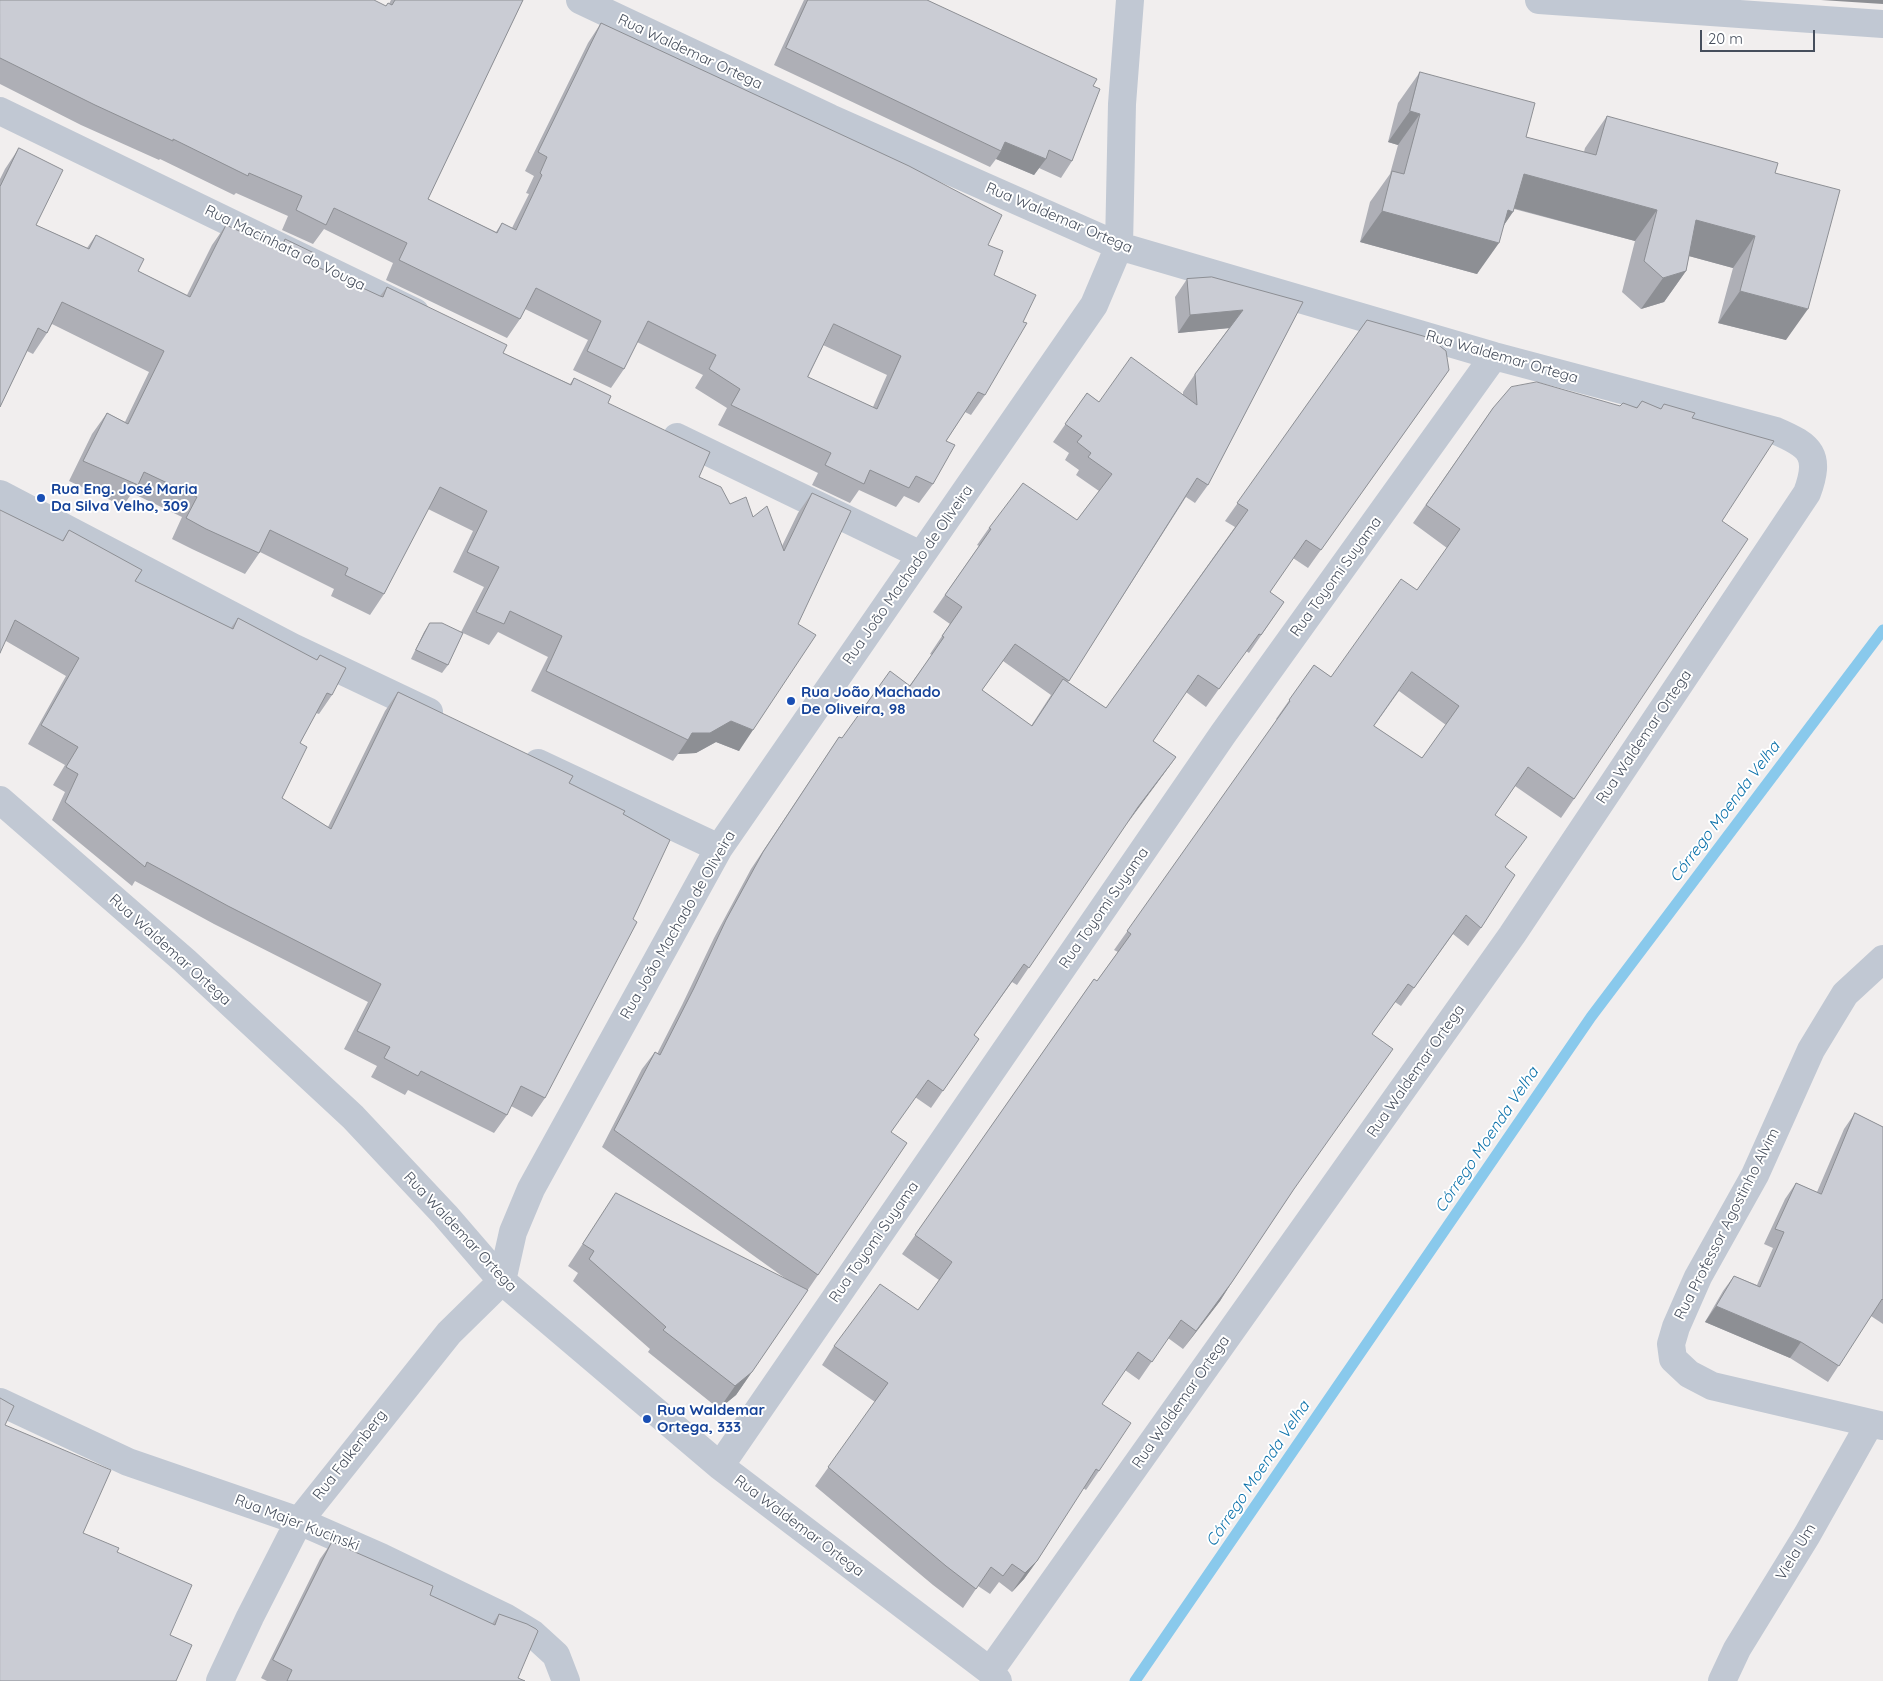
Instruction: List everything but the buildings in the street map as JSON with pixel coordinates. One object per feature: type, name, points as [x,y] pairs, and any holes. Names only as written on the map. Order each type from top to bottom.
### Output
[{"type":"street","name":"Rua Waldemar Ortega","points":[[0,800],[185,961],[354,1117],[502,1280],[720,1466],[994,1676],[1512,935],[1807,493],[1814,465],[1811,453],[1800,442],[1776,431],[1494,356],[1120,246],[830,118],[580,0]]},
{"type":"street","name":"Rua João Machado de Oliveira","points":[[502,1280],[513,1232],[531,1189],[719,848],[1094,305],[1120,246],[1122,104],[1130,0]]},
{"type":"street","points":[[1539,0],[1883,24]]},
{"type":"street","name":"Rua Macinhata do Vouga","points":[[0,111],[439,323]]},
{"type":"street","name":"Rua Toyomi Suyama","points":[[720,1466],[1223,734],[1494,356]]},
{"type":"street","points":[[653,426],[921,555]]},
{"type":"street","points":[[0,494],[292,647],[452,723]]},
{"type":"street","points":[[514,752],[719,848]]},
{"type":"street","name":"Rua Professor Agostinho Alvim","points":[[1877,1424],[1712,1386],[1689,1374],[1673,1358],[1671,1344],[1676,1327],[1698,1277],[1755,1175],[1811,1050],[1845,994],[1883,959]]},
{"type":"street","name":"Rua Falkenberg","points":[[220,1681],[250,1616],[299,1521],[449,1332],[502,1280]]},
{"type":"street","name":"Rua Majer Kucinski","points":[[0,1402],[128,1462],[299,1521],[381,1557],[505,1616],[533,1634],[556,1654],[566,1681]]},
{"type":"street","name":"Viela Um","points":[[1722,1681],[1737,1649],[1877,1424]]},
{"type":"waterway","name":"Córrego Moenda Velha","points":[[1135,1681],[1591,1017],[1883,630]]},
{"type":"place","name":"Rua Eng. José Maria Da Silva Velho, 309","points":[[41,498]]},
{"type":"place","name":"Rua João Machado De Oliveira, 98","points":[[791,701]]},
{"type":"place","name":"Rua Waldemar Ortega, 333","points":[[647,1419]]}]
